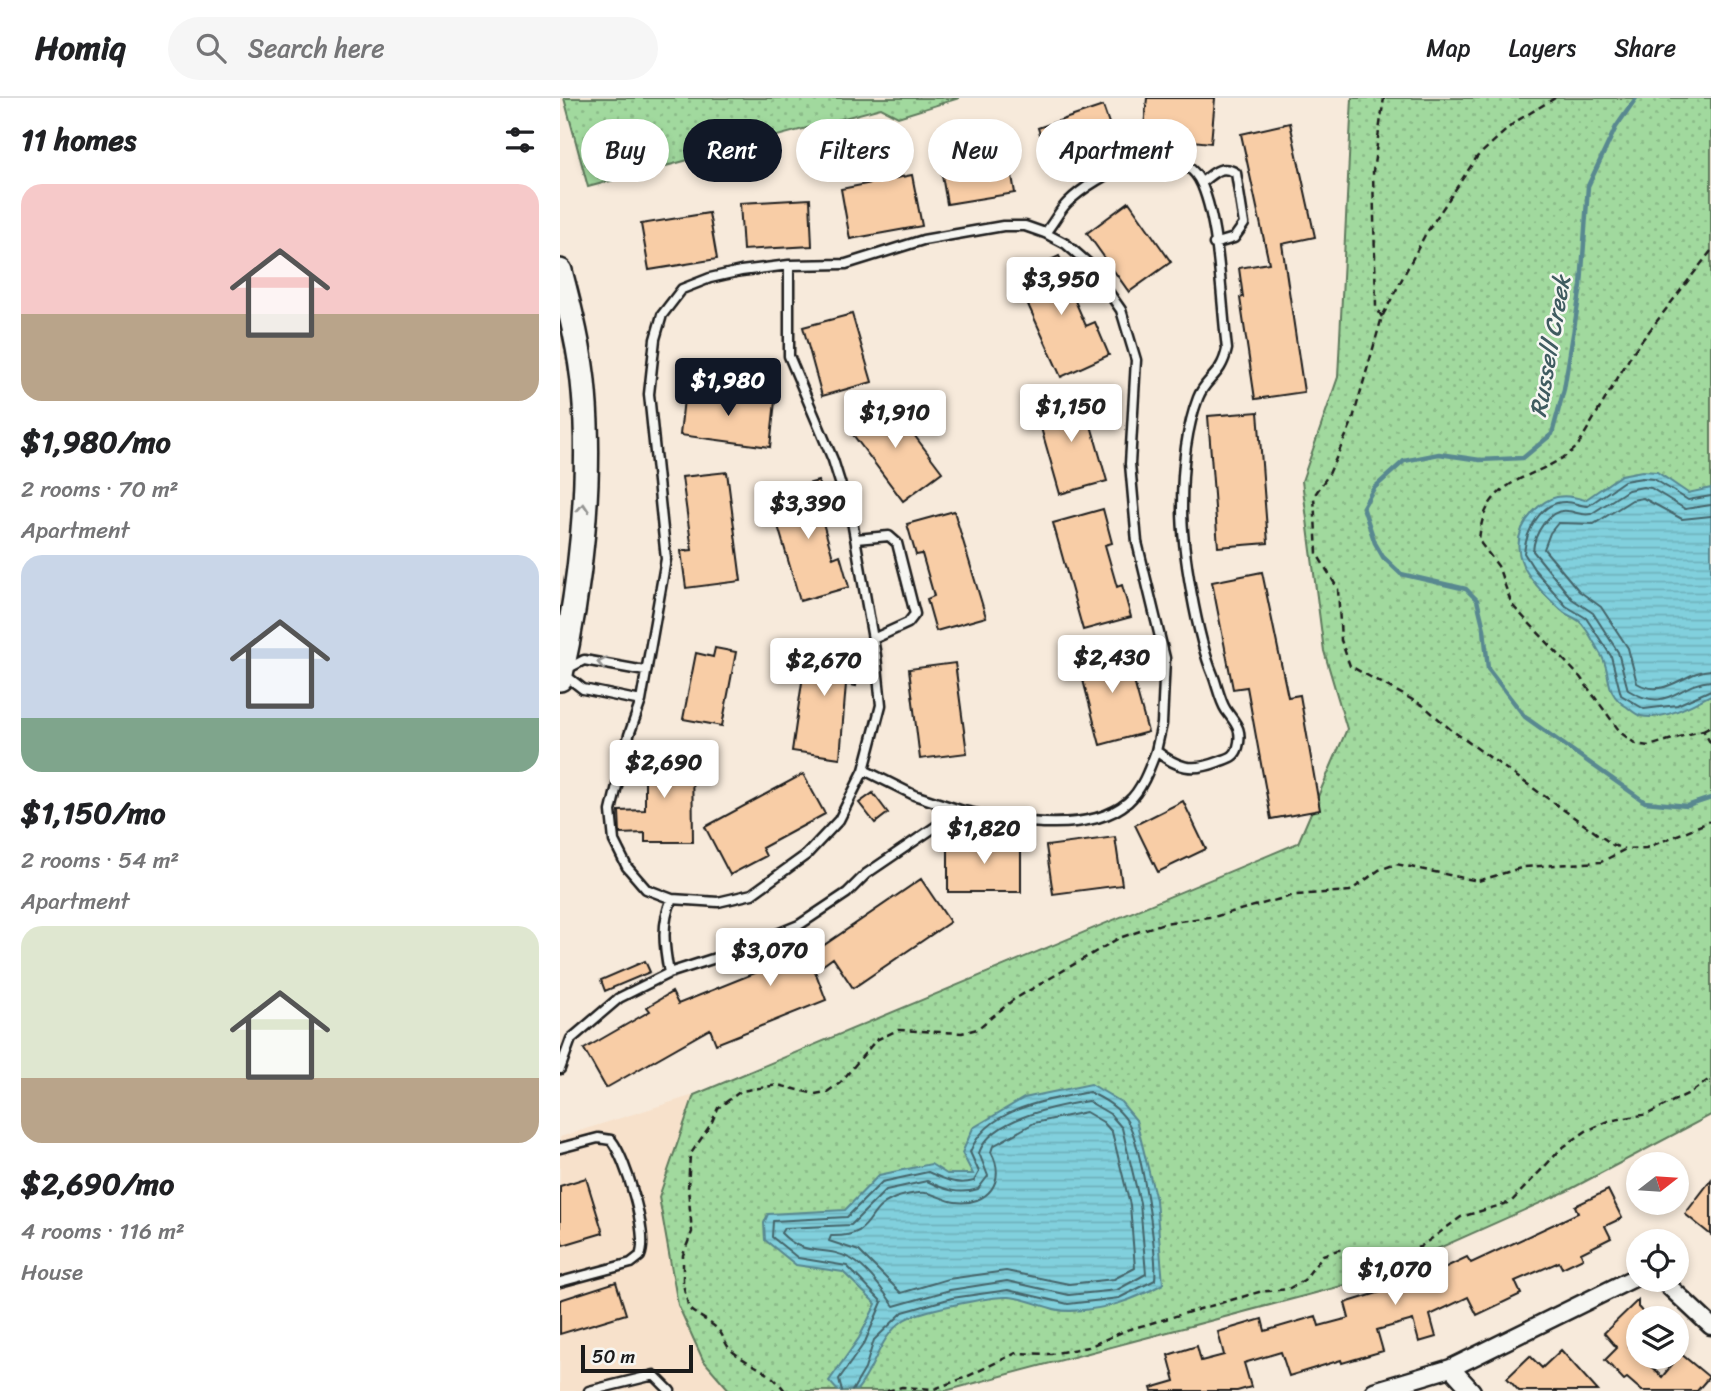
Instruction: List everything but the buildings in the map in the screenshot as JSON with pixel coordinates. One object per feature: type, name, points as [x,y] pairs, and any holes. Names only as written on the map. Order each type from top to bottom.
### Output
[{"type":"main road","points":[[560,271],[584,390],[586,463],[580,542],[561,676]]},
{"type":"street","points":[[1374,1391],[1451,1368],[1626,1282]]},
{"type":"street","points":[[1675,1292],[1711,1326]]},
{"type":"street","points":[[1451,1368],[1472,1391]]},
{"type":"lane","points":[[1045,233],[1066,204],[1117,168],[1154,159],[1172,161],[1189,169],[1201,183],[1211,215],[1227,349],[1223,368],[1199,396],[1184,462],[1182,510],[1203,644],[1226,709],[1236,719],[1241,735],[1238,751],[1233,757],[1206,768],[1186,769],[1156,751]]},
{"type":"lane","points":[[1201,183],[1220,169],[1227,168],[1236,173],[1244,223],[1234,238],[1214,244]]},
{"type":"lane","points":[[789,265],[789,356],[833,460],[856,539],[881,705],[864,770],[839,820],[806,855],[769,884],[734,900],[718,902],[672,899],[646,889],[627,867],[614,841],[611,811],[629,735],[641,701],[666,559],[649,394],[650,366],[662,315],[682,289],[695,282],[741,271],[789,265],[846,264],[923,240],[1003,226],[1026,226],[1066,244],[1089,264],[1121,310],[1136,360],[1130,464],[1137,542],[1165,658],[1162,724],[1156,751],[1147,773],[1129,801],[1112,811],[1089,819],[1061,822],[1003,820],[914,795],[864,770]]},
{"type":"lane","points":[[856,539],[889,536],[897,543],[915,614],[908,623],[873,639]]},
{"type":"lane","points":[[641,701],[583,689],[561,676],[584,660],[645,671]]},
{"type":"lane","points":[[560,1069],[571,1040],[619,998],[669,973],[731,953],[799,925],[847,893],[866,874],[960,810]]},
{"type":"lane","points":[[669,973],[664,946],[664,916],[672,899]]},
{"type":"lane","points":[[560,1148],[598,1138],[611,1140],[624,1162],[643,1238],[640,1256],[631,1263],[560,1282]]},
{"type":"lane","points":[[591,1391],[628,1387],[654,1375],[670,1391]]},
{"type":"path","points":[[1382,317],[1376,295],[1373,171],[1384,98]]},
{"type":"path","points":[[1555,98],[1515,121],[1478,157],[1425,235],[1382,317],[1352,422],[1329,474],[1314,496],[1317,554],[1338,589],[1342,612],[1341,640],[1350,666],[1424,706],[1450,729],[1613,845],[1626,849],[1646,848],[1711,821]]},
{"type":"path","points":[[1711,251],[1633,352],[1577,447],[1566,457],[1500,489],[1481,517],[1479,541],[1497,566],[1512,605],[1580,677],[1621,733],[1636,744],[1649,746],[1711,726]]},
{"type":"path","points":[[1703,730],[1711,744]]},
{"type":"path","points":[[785,1391],[774,1377],[724,1344],[721,1333],[711,1322],[689,1309],[683,1284],[683,1255],[692,1232],[688,1188],[690,1154],[712,1124],[718,1108],[728,1099],[741,1091],[766,1086],[815,1094],[827,1092],[839,1083],[876,1040],[905,1029],[948,1033],[977,1029],[1013,1000],[1119,938],[1164,923],[1217,916],[1295,895],[1350,891],[1379,870],[1396,864],[1478,881],[1524,867],[1601,862],[1626,849]]},
{"type":"path","points":[[887,1391],[902,1387],[934,1389],[1016,1353],[1051,1354],[1088,1347],[1127,1330],[1259,1292],[1288,1289],[1304,1280],[1323,1255],[1338,1250],[1399,1252],[1420,1247],[1461,1217],[1511,1202],[1562,1147],[1586,1131],[1609,1121],[1648,1114],[1693,1091],[1711,1078]]},
{"type":"shaded area","points":[[694,1095],[659,1197],[678,1305],[703,1360],[730,1391],[560,1391],[560,1137]]},
{"type":"green space","points":[[564,98],[959,98],[898,117],[881,108],[840,119],[796,119],[796,131],[782,135],[782,119],[683,119],[683,161],[669,165],[669,119],[581,119],[581,161]]},
{"type":"green space","points":[[1352,98],[1711,98],[1711,1115],[1641,1152],[1626,1152],[1626,1160],[1567,1191],[1372,1278],[945,1391],[730,1391],[703,1360],[678,1305],[659,1197],[694,1095],[1298,843],[1347,729],[1324,651],[1302,481],[1338,377]]},
{"type":"green space","points":[[587,182],[607,182],[588,187]]},
{"type":"water","points":[[1642,471],[1657,472],[1688,493],[1711,488],[1711,695],[1677,711],[1650,717],[1635,714],[1614,695],[1604,660],[1588,632],[1579,621],[1563,612],[1539,589],[1523,565],[1519,553],[1523,526],[1545,502],[1563,496],[1585,500],[1621,475]]},
{"type":"water","points":[[1091,1084],[1121,1102],[1136,1120],[1156,1200],[1163,1284],[1119,1303],[1085,1310],[1063,1311],[1024,1300],[999,1297],[923,1312],[904,1320],[888,1335],[857,1390],[838,1391],[829,1381],[859,1338],[876,1304],[843,1272],[796,1265],[765,1240],[764,1223],[768,1214],[845,1210],[879,1175],[931,1164],[947,1174],[973,1174],[962,1153],[973,1128],[1024,1098]]},
{"type":"waterway","name":"Russell Creek","points":[[1636,98],[1616,127],[1588,186],[1581,286],[1564,389],[1552,434],[1523,458],[1480,460],[1439,454],[1404,461],[1374,488],[1363,507],[1375,543],[1383,557],[1401,574],[1466,589],[1477,600],[1484,629],[1488,669],[1525,717],[1645,802],[1687,806],[1711,798]]}]
